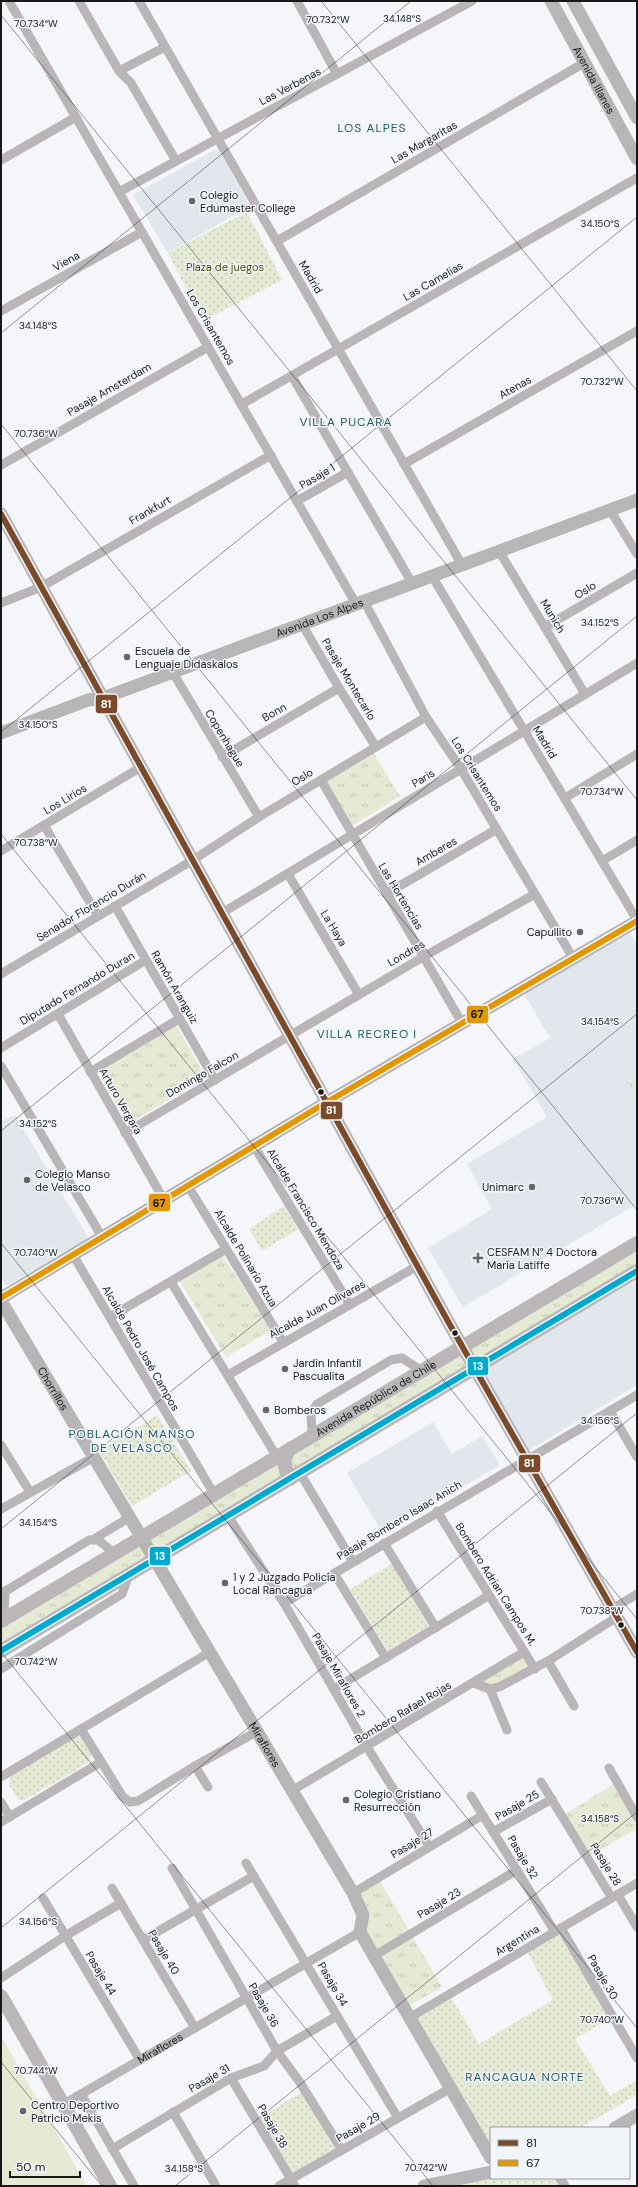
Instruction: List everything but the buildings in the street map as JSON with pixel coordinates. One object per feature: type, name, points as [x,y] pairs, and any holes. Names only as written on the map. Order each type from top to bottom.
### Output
[{"type":"main road","name":"Avenida República de Chile","points":[[2,1620],[113,1552],[277,1457],[637,1243]]},
{"type":"main road","points":[[591,1270],[600,1276],[604,1291]]},
{"type":"main road","points":[[1,1651],[637,1271]]},
{"type":"main road","points":[[290,1448],[284,1465],[295,1476]]},
{"type":"main road","points":[[1,1996],[110,2186]]},
{"type":"street","name":"Los Crisantemos","points":[[9,1],[297,501],[360,602],[426,717],[461,769],[573,958]]},
{"type":"street","points":[[79,1],[119,71],[131,83],[176,161]]},
{"type":"street","name":"Madrid","points":[[139,1],[462,565]]},
{"type":"street","points":[[297,1],[337,74]]},
{"type":"street","name":"Las Verbenas","points":[[119,192],[472,1]]},
{"type":"street","name":"Avenida Illanes","points":[[552,1],[637,159]]},
{"type":"street","name":"Avenida Illanes","points":[[573,1],[637,118]]},
{"type":"street","points":[[119,71],[165,47]]},
{"type":"street","name":"Las Margaritas","points":[[277,241],[584,63]]},
{"type":"street","points":[[1,160],[76,117]]},
{"type":"street","name":"Las Camelias","points":[[242,404],[637,178]]},
{"type":"street","name":"Viena","points":[[1,311],[142,232]]},
{"type":"street","name":"Atenas","points":[[404,464],[637,331]]},
{"type":"street","name":"Pasaje Amsterdam","points":[[1,465],[208,347]]},
{"type":"street","points":[[292,376],[412,583]]},
{"type":"street","name":"Frankfurt","points":[[1,603],[41,587],[271,455]]},
{"type":"street","name":"Pasaje 1","points":[[297,501],[348,472]]},
{"type":"street","name":"Avenida Los Alpes","points":[[1,733],[88,700],[103,698],[172,671],[637,500]]},
{"type":"street","points":[[610,510],[637,554]]},
{"type":"street","points":[[1,514],[290,1036],[419,1265],[463,1347],[637,1652]]},
{"type":"street","name":"Munich","points":[[499,551],[585,694]]},
{"type":"street","name":"Oslo","points":[[545,627],[637,573]]},
{"type":"street","name":"Madrid","points":[[432,576],[637,921]]},
{"type":"street","name":"Pasaje Montecarlo","points":[[302,624],[339,688],[376,747]]},
{"type":"street","name":"Paris","points":[[222,913],[637,663]]},
{"type":"street","name":"Copenhague","points":[[172,671],[259,817]]},
{"type":"street","name":"Bonn","points":[[222,757],[339,688]]},
{"type":"street","name":"Oslo","points":[[193,860],[259,817],[426,717]]},
{"type":"street","points":[[565,798],[637,754]]},
{"type":"street","name":"Los Lirios","points":[[1,851],[141,767]]},
{"type":"street","name":"Las Hortencias","points":[[321,780],[351,835],[462,1023]]},
{"type":"street","points":[[44,825],[98,916]]},
{"type":"street","name":"Amberes","points":[[386,894],[497,829]]},
{"type":"street","points":[[602,861],[637,840]]},
{"type":"street","name":"Senador Florencio Durán","points":[[1,974],[193,860]]},
{"type":"street","name":"La Haya","points":[[288,874],[359,995]]},
{"type":"street","name":"Londres","points":[[290,1036],[423,957],[536,894]]},
{"type":"street","name":"Ramón Aranguiz","points":[[115,906],[215,1080]]},
{"type":"street","points":[[1,1299],[327,1102],[637,921]]},
{"type":"street","name":"Diputado Fernando Duran","points":[[1,1048],[146,960]]},
{"type":"street","name":"Arturo Vergara","points":[[58,1014],[164,1200]]},
{"type":"street","points":[[90,1072],[179,1019]]},
{"type":"street","name":"Domingo Falcon","points":[[125,1132],[290,1036]]},
{"type":"street","points":[[1,1066],[102,1237]]},
{"type":"street","name":"Alcalde Francisco Mendoza","points":[[254,1146],[350,1306]]},
{"type":"street","name":"Alcalde Polinario Azua","points":[[188,1186],[283,1342]]},
{"type":"street","points":[[110,1317],[226,1249]]},
{"type":"street","name":"Alcalde Pedro José Campos","points":[[73,1255],[214,1494]]},
{"type":"street","name":"Alcalde Juan Olivares","points":[[228,1375],[419,1265]]},
{"type":"street","points":[[171,1282],[277,1457]]},
{"type":"street","name":"Chorrillos","points":[[1,1299],[155,1560]]},
{"type":"street","points":[[312,1436],[311,1413],[317,1404],[391,1360],[402,1358],[422,1371]]},
{"type":"street","name":"Pasaje Bombero Isaac Anich","points":[[284,1603],[526,1459],[637,1395]]},
{"type":"street","points":[[610,1411],[637,1457]]},
{"type":"street","points":[[1,1445],[30,1492]]},
{"type":"street","points":[[1,1509],[94,1457]]},
{"type":"street","points":[[295,1476],[352,1562]]},
{"type":"street","name":"Bombero Adrian Campos M.","points":[[437,1512],[488,1596],[535,1669]]},
{"type":"street","name":"Pasaje Miraflores 2","points":[[228,1516],[284,1603],[367,1747],[429,1846]]},
{"type":"street","points":[[2,1620],[3,1592],[130,1517]]},
{"type":"street","points":[[94,1539],[98,1540],[113,1552]]},
{"type":"street","points":[[384,1543],[436,1628]]},
{"type":"street","name":"Miraflores","points":[[64,2104],[360,1932],[363,1915],[353,1893],[293,1790],[155,1560]]},
{"type":"street","points":[[334,1573],[386,1658]]},
{"type":"street","points":[[1,1669],[122,1594],[129,1575]]},
{"type":"street","points":[[474,1683],[490,1688],[499,1687],[535,1669],[615,1613],[637,1594]]},
{"type":"street","points":[[334,1689],[488,1596]]},
{"type":"street","points":[[1,1777],[210,1652]]},
{"type":"street","name":"Bombero Rafael Rojas","points":[[293,1790],[524,1652]]},
{"type":"street","points":[[548,1661],[574,1706]]},
{"type":"street","points":[[490,1688],[507,1730]]},
{"type":"street","points":[[81,1729],[123,1797],[130,1802],[138,1801],[195,1766],[258,1731]]},
{"type":"street","points":[[1,1822],[100,1762]]},
{"type":"street","points":[[195,1766],[208,1787]]},
{"type":"street","points":[[608,1768],[637,1817]]},
{"type":"street","name":"Pasaje 28","points":[[541,1782],[615,1896],[637,1927]]},
{"type":"street","name":"Pasaje 32","points":[[471,1796],[517,1870],[558,1930]]},
{"type":"street","name":"Pasaje 25","points":[[494,1832],[552,1799]]},
{"type":"street","points":[[1,1802],[10,1817]]},
{"type":"street","name":"Pasaje 27","points":[[353,1893],[429,1846],[483,1815]]},
{"type":"street","name":"Pasaje 34","points":[[246,1863],[398,2118]]},
{"type":"street","name":"Pasaje 36","points":[[172,1868],[246,1998],[278,2051],[300,2081],[342,2150]]},
{"type":"street","name":"Pasaje 23","points":[[374,1956],[517,1870]]},
{"type":"street","points":[[143,1940],[254,1876]]},
{"type":"street","name":"Argentina","points":[[409,2018],[637,1883]]},
{"type":"street","name":"Pasaje 40","points":[[112,1888],[195,2028]]},
{"type":"street","name":"Pasaje 44","points":[[44,1898],[65,1936],[140,2060]]},
{"type":"street","points":[[1,1978],[65,1936],[121,1904]]},
{"type":"street","name":"Pasaje 30","points":[[558,1930],[637,2058]]},
{"type":"street","points":[[360,1932],[449,2089],[490,2156]]},
{"type":"street","name":"Pasaje 31","points":[[112,2149],[231,2078],[264,2066],[278,2051],[337,2016]]},
{"type":"street","name":"Pasaje 38","points":[[231,2078],[292,2183]]},
{"type":"street","name":"Pasaje 29","points":[[279,2186],[292,2183],[342,2150],[449,2089]]},
{"type":"street","points":[[81,2094],[134,2186]]},
{"type":"street","points":[[173,2112],[216,2186]]},
{"type":"street","points":[[617,2127],[637,2115]]},
{"type":"street","points":[[426,2186],[490,2172]]},
{"type":"shaded area","name":"Colegio Edumaster College","points":[[218,148],[250,206],[168,253],[133,195]]},
{"type":"shaded area","points":[[630,933],[637,945],[637,1204],[463,1307],[428,1248],[492,1209],[467,1164],[547,1117],[513,1059],[550,1038],[523,992]]},
{"type":"shaded area","name":"Colegio Manso de Velasco","points":[[15,1115],[88,1237],[85,1242],[6,1286],[1,1277],[1,1122]]},
{"type":"shaded area","points":[[637,1280],[637,1385],[526,1452],[481,1371]]},
{"type":"shaded area","points":[[433,1422],[452,1454],[482,1436],[500,1465],[383,1534],[347,1473]]},
{"type":"green space","name":"Plaza de juegos","points":[[247,212],[282,280],[203,321],[168,253]]},
{"type":"green space","points":[[372,751],[400,796],[352,826],[325,779]]},
{"type":"green space","points":[[175,1023],[206,1078],[128,1124],[97,1069]]},
{"type":"green space","points":[[637,1078],[637,1097],[629,1083]]},
{"type":"green space","points":[[284,1206],[298,1229],[262,1251],[249,1229]]},
{"type":"green space","points":[[637,1251],[637,1267],[1,1646],[1,1629]]},
{"type":"green space","points":[[222,1255],[271,1330],[226,1357],[179,1280]]},
{"type":"green space","points":[[157,1415],[191,1471],[132,1506],[99,1451]]},
{"type":"green space","points":[[392,1564],[429,1626],[388,1651],[350,1589]]},
{"type":"green space","points":[[525,1653],[534,1669],[489,1693],[482,1693],[469,1685]]},
{"type":"green space","points":[[77,1736],[81,1737],[92,1755],[88,1763],[25,1800],[19,1800],[9,1785],[11,1774]]},
{"type":"green space","points":[[617,1782],[637,1817],[637,1829],[587,1857],[562,1816]]},
{"type":"green space","points":[[380,1881],[442,1987],[410,2005],[367,1932],[370,1915],[358,1894]]},
{"type":"green space","points":[[560,1933],[609,2019],[575,2039],[610,2096],[637,2080],[637,2095],[582,2127],[490,2127],[490,2148],[414,2019],[451,1997],[479,2044],[553,2000],[527,1952]]},
{"type":"green space","name":"Centro Deportivo Patricio Mekis","points":[[1,2036],[87,2186],[1,2186]]},
{"type":"green space","points":[[305,2090],[340,2148],[292,2176],[258,2119]]},
{"type":"green space","points":[[490,2178],[556,2179],[560,2186],[438,2186]]},
{"type":"transit line","name":"81","points":[[1,514],[450,1325],[637,1652]]},
{"type":"transit line","name":"67","points":[[1,1298],[317,1108],[637,921]]},
{"type":"transit line","name":"13","points":[[1,1651],[637,1271]]},
{"type":"place","name":"Colegio Edumaster College","points":[[192,201]]},
{"type":"place","name":"Escuela de Lenguaje Didaskalos","points":[[127,657]]},
{"type":"place","name":"Capullito","points":[[580,932]]},
{"type":"place","name":"Colegio Manso de Velasco","points":[[27,1180]]},
{"type":"place","name":"Unimarc","points":[[532,1187]]},
{"type":"place","name":"CESFAM N° 4 Doctora María Latiffe","points":[[478,1258]]},
{"type":"place","name":"Jardin Infantil Pascualita","points":[[285,1369]]},
{"type":"place","name":"Bomberos","points":[[266,1410]]},
{"type":"place","name":"1 y 2 Juzgado Policía Local Rancagua","points":[[225,1583]]},
{"type":"place","name":"Colegio Cristiano Resurrección","points":[[346,1800]]},
{"type":"place","name":"Centro Deportivo Patricio Mekis","points":[[23,2111]]},
{"type":"district","name":"LOS ALPES","points":[[372,128]]},
{"type":"district","name":"VILLA PUCARA","points":[[346,422]]},
{"type":"district","name":"VILLA RECREO I","points":[[367,1034]]},
{"type":"district","name":"POBLACIÓN MANSO DE VELASCO","points":[[132,1441]]},
{"type":"district","name":"RANCAGUA NORTE","points":[[525,2077]]}]
